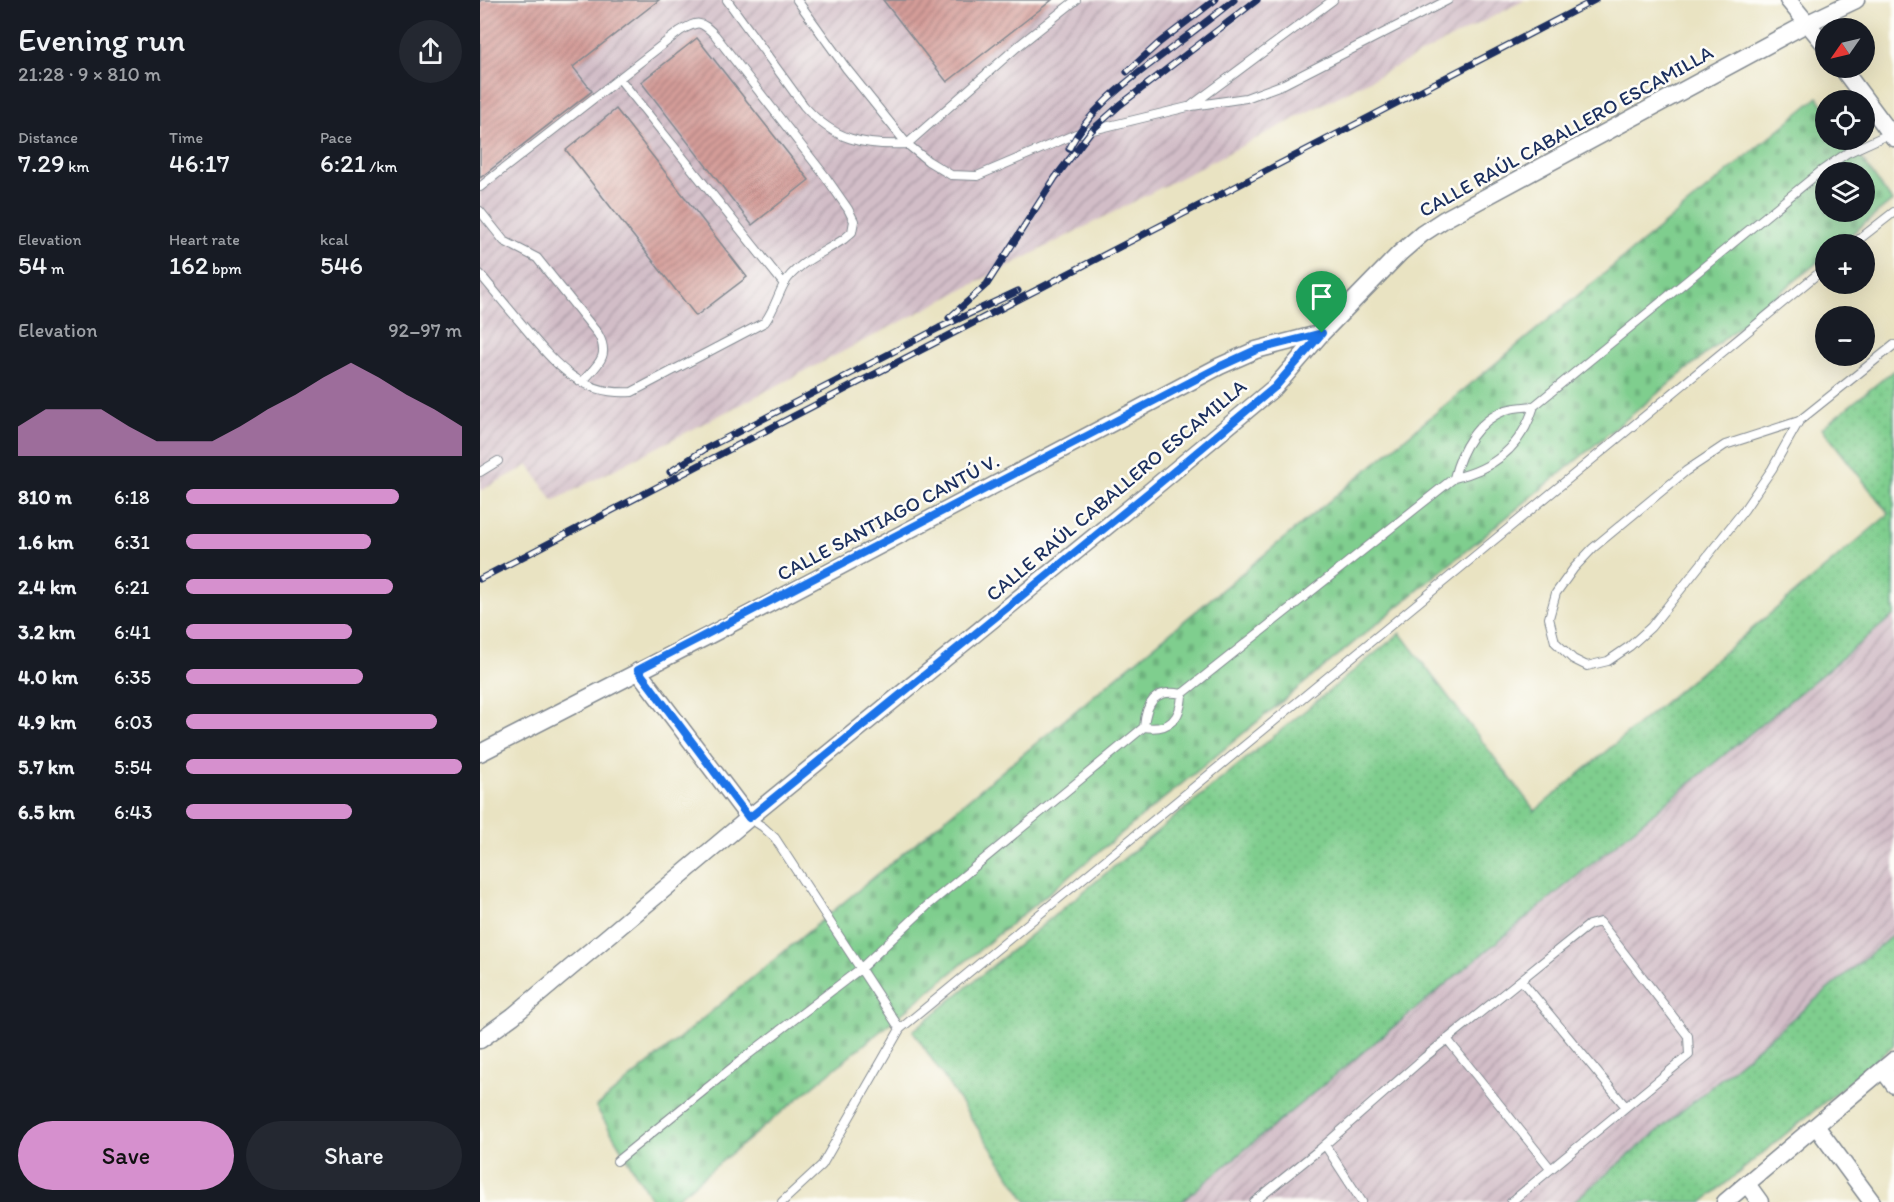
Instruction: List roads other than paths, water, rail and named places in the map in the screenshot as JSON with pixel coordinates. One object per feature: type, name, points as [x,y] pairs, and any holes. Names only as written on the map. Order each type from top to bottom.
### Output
[{"type":"street","points":[[1788,0],[1815,31]]},
{"type":"street","name":"CALLE RAÚL CABALLERO ESCAMILLA","points":[[480,1040],[513,1016],[749,818],[1275,387],[1322,333],[1400,253],[1430,229],[1808,22],[1856,0]]},
{"type":"street","points":[[1850,78],[1893,134]]},
{"type":"street","name":"CALLE SANTIAGO CANTÚ V.","points":[[480,753],[1221,366],[1256,350],[1322,333]]},
{"type":"street","points":[[638,670],[749,818]]},
{"type":"street","points":[[1725,1202],[1889,1065],[1894,1085]]},
{"type":"street","points":[[1816,1126],[1872,1202]]},
{"type":"street","points":[[1747,1184],[1760,1202]]},
{"type":"lane","points":[[727,0],[818,122],[853,140],[876,145],[907,144],[1017,46],[1076,0]]},
{"type":"lane","points":[[797,0],[846,68],[907,144],[928,161],[951,175],[977,176],[1076,134],[1192,106],[1246,98],[1284,84],[1441,1]]},
{"type":"lane","points":[[1192,106],[1333,0]]},
{"type":"lane","points":[[480,187],[680,31],[694,23],[704,24],[716,35],[825,176],[854,221],[852,232],[844,239],[791,274],[784,284],[773,312],[765,322],[632,392],[615,393],[582,382],[567,374],[552,361],[480,274]]},
{"type":"lane","points":[[619,78],[784,284]]},
{"type":"lane","points":[[1454,478],[1459,457],[1467,442],[1495,415],[1508,409],[1534,406],[1821,171],[1847,153],[1893,134]]},
{"type":"lane","points":[[480,211],[504,241],[537,258],[598,334],[604,345],[603,356],[582,382]]},
{"type":"lane","points":[[1866,234],[1894,212]]},
{"type":"lane","points":[[782,1202],[822,1165],[900,1029],[1815,276]]},
{"type":"lane","points":[[1798,421],[1772,469],[1744,510],[1651,627],[1608,662],[1587,666],[1573,659],[1555,642],[1549,618],[1556,593],[1574,568],[1593,548],[1686,471],[1725,445],[1798,421],[1894,345]]},
{"type":"lane","points":[[1144,727],[1155,729],[1166,726],[1174,720],[1180,711],[1182,694],[1454,478],[1485,468],[1518,442],[1528,426],[1534,406]]},
{"type":"lane","points":[[480,472],[498,461]]},
{"type":"lane","points":[[617,1161],[749,1054],[860,969],[927,906],[1144,727],[1147,708],[1154,698],[1163,693],[1182,694]]},
{"type":"lane","points":[[749,818],[775,838],[900,1029]]},
{"type":"lane","points":[[1254,1202],[1325,1145],[1447,1039],[1589,925],[1600,922],[1688,1036],[1689,1055],[1511,1202]]},
{"type":"lane","points":[[1521,980],[1626,1107]]},
{"type":"lane","points":[[1447,1039],[1551,1169]]},
{"type":"lane","points":[[1325,1145],[1362,1202]]},
{"type":"railway","points":[[1127,72],[1160,42],[1215,0]]},
{"type":"railway","points":[[1069,149],[1087,121],[1109,97],[1234,0]]},
{"type":"railway","points":[[949,318],[987,284],[1055,178],[1091,131],[1120,105],[1257,0]]},
{"type":"railway","points":[[480,579],[1595,0]]},
{"type":"railway","points":[[670,472],[705,449],[939,328],[1018,291]]}]
